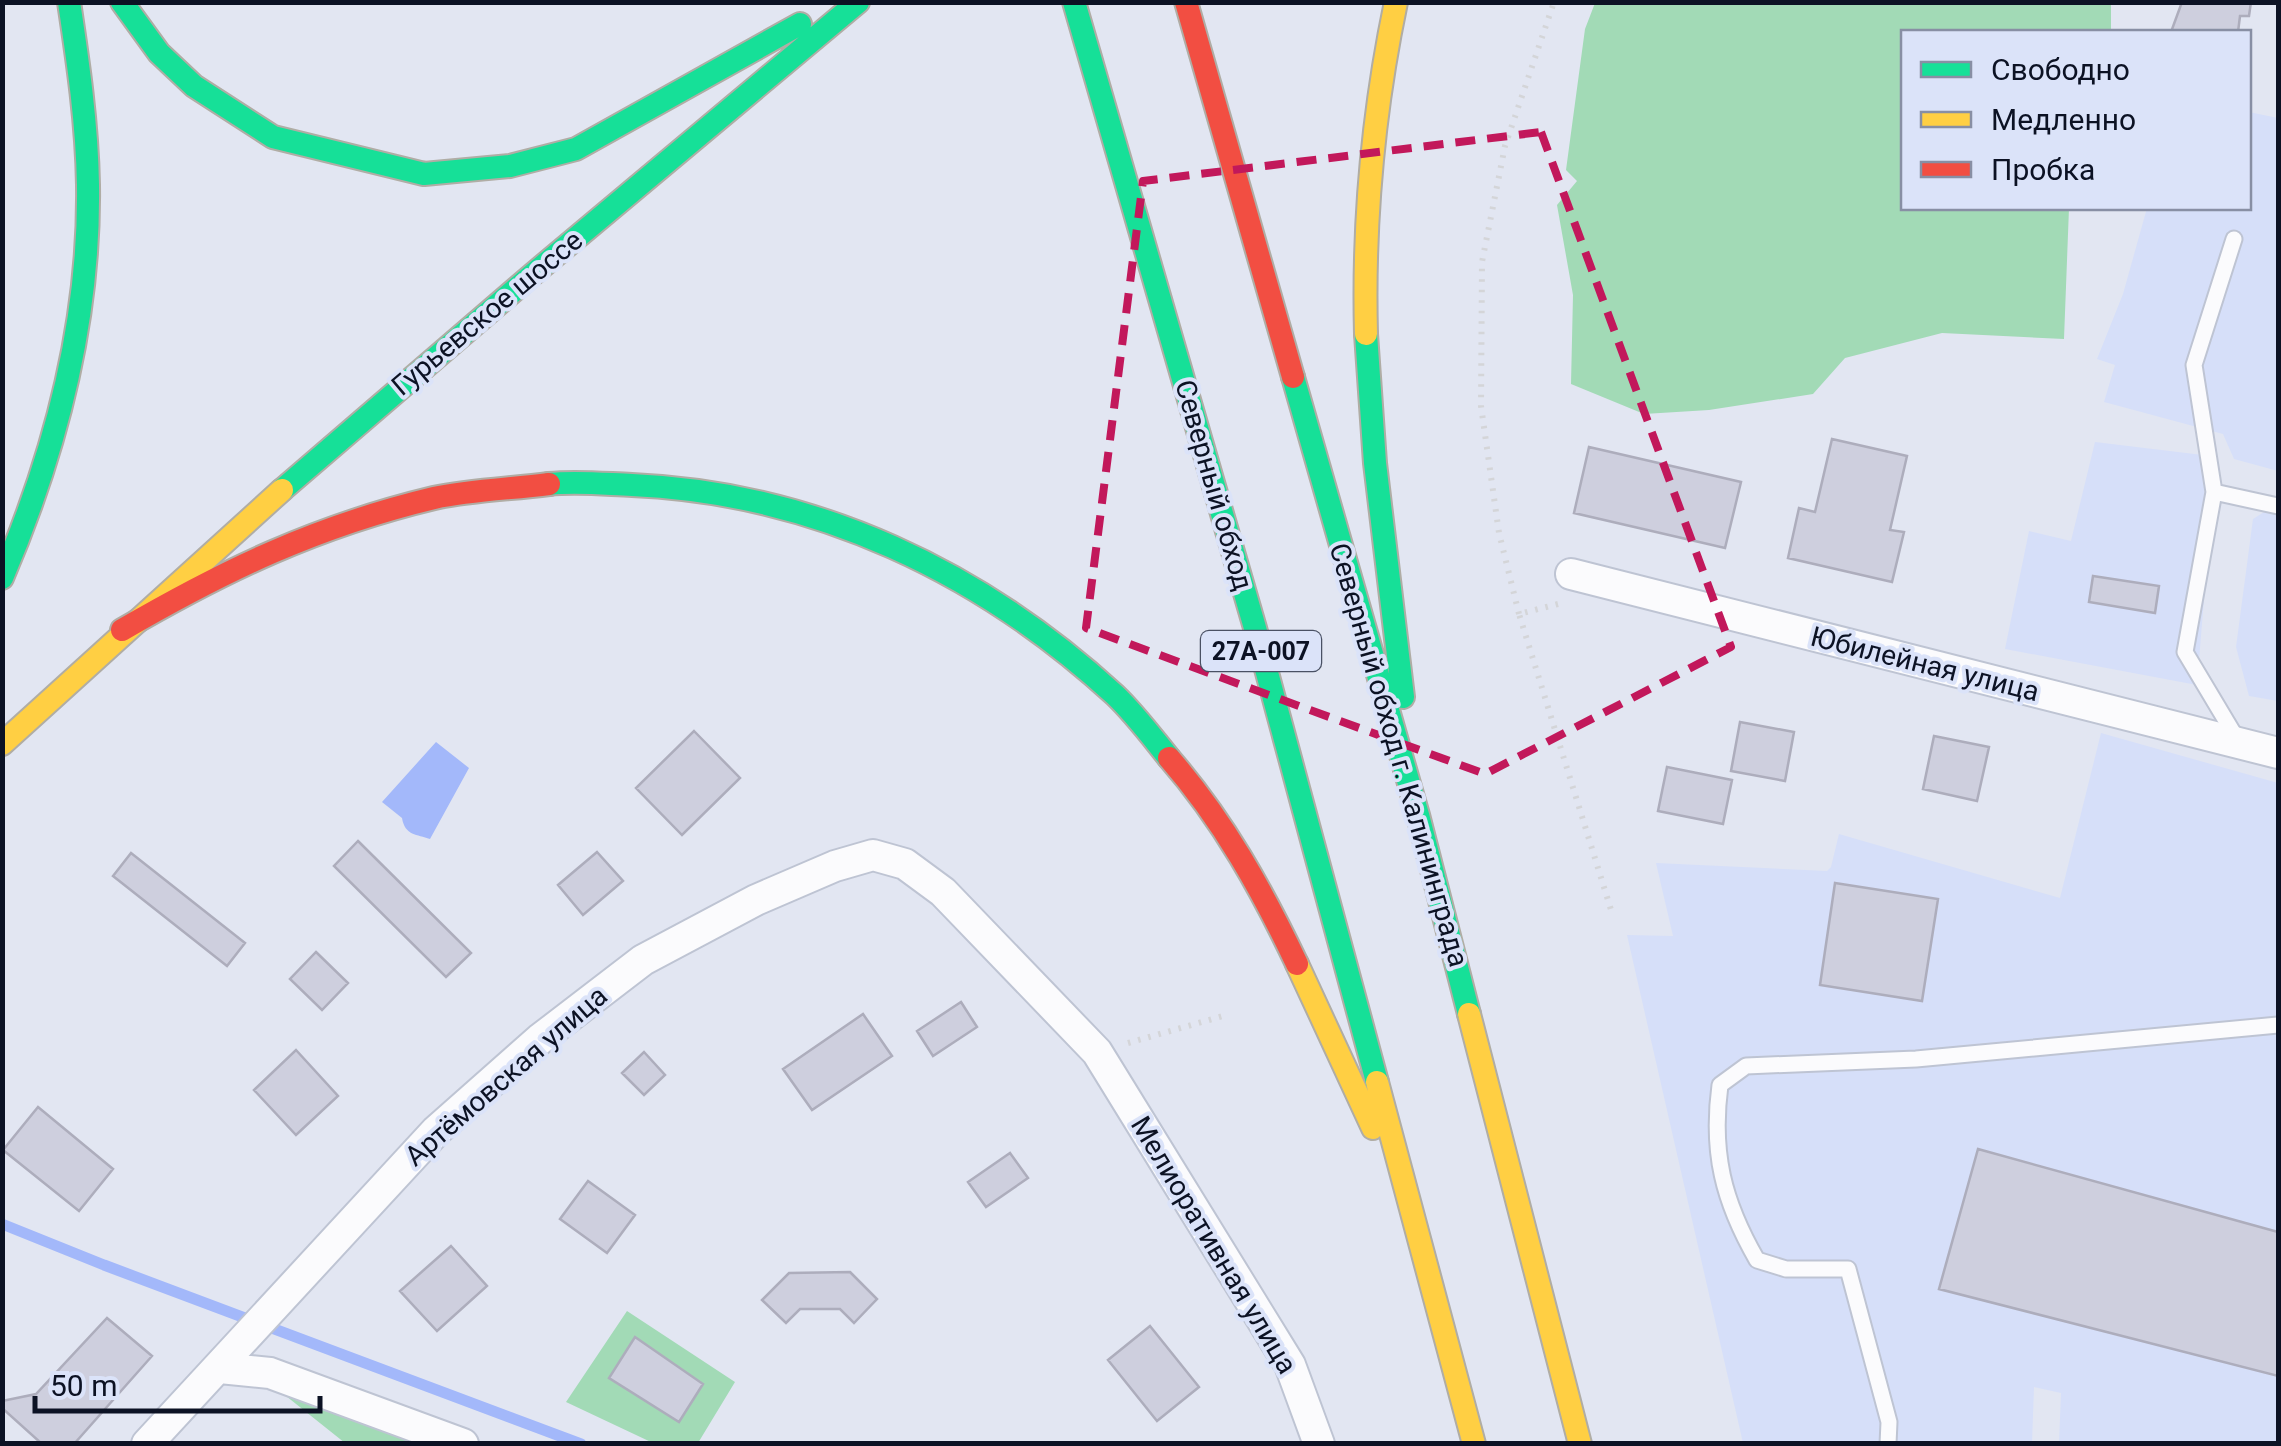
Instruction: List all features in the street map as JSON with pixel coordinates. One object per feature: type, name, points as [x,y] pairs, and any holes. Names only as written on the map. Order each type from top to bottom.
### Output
[{"type":"main road","points":[[2,578],[46,471],[67,393],[81,296],[88,186],[69,2]]},
{"type":"main road","points":[[122,2],[159,53],[194,86],[273,137],[424,174],[510,166],[576,149],[838,2]]},
{"type":"main road","name":"Гурьевское шоссе","points":[[122,630],[391,392],[858,2]]},
{"type":"main road","name":"Северный обход","points":[[1074,2],[1255,628],[1409,1202]]},
{"type":"main road","name":"Северный обход г. Калининграда","points":[[1186,2],[1418,815],[1580,1444]]},
{"type":"main road","points":[[1396,2],[1370,160],[1366,288],[1376,475],[1418,815]]},
{"type":"main road","points":[[2,744],[122,630],[211,578],[313,533],[431,500],[578,480],[652,482],[719,490],[786,506],[868,533],[946,569],[1043,633],[1107,688],[1169,755],[1200,794],[1253,878],[1409,1202]]},
{"type":"main road","name":"27А-007","points":[[1409,1202],[1474,1444]]},
{"type":"street","name":"Юбилейная улица","points":[[1571,588],[2278,753]]},
{"type":"street","name":"Артёмовская улица","points":[[147,1444],[436,1130],[554,1028],[642,960],[756,900],[835,866],[873,856],[905,864],[943,892],[1097,1052]]},
{"type":"street","name":"Мелиоративная улица","points":[[1097,1052],[1290,1364],[1318,1444]]},
{"type":"street","points":[[228,1360],[463,1444]]},
{"type":"lane","points":[[2234,239],[2194,365],[2214,492],[2185,652],[2239,743]]},
{"type":"lane","points":[[2214,492],[2278,506]]},
{"type":"lane","points":[[1888,1444],[1889,1422],[1848,1268],[1786,1268],[1757,1260],[1736,1224],[1719,1167],[1715,1127],[1720,1086],[1746,1066],[1916,1060],[2278,1025]]},
{"type":"path","points":[[1554,2],[1505,146],[1482,262],[1481,406],[1499,533],[1519,614],[1612,912]]},
{"type":"path","points":[[1519,614],[1571,588]]},
{"type":"path","points":[[1097,1052],[1223,1016]]},
{"type":"highlighted area","points":[[1541,132],[1731,647],[1485,774],[1086,628],[1143,181]]},
{"type":"shaded area","points":[[2251,112],[2278,118],[2278,471],[2234,459],[2223,434],[2104,402],[2115,365],[2097,359],[2123,294],[2146,210],[2251,210]]},
{"type":"shaded area","points":[[2095,442],[2211,456],[2197,685],[2005,649],[2029,531],[2071,541]]},
{"type":"shaded area","points":[[2278,510],[2278,701],[2249,696],[2236,647],[2253,519]]},
{"type":"shaded area","points":[[2101,733],[2278,783],[2278,1443],[2059,1443],[2061,1393],[2034,1387],[2032,1443],[1743,1443],[1627,935],[1673,936],[1656,863],[1827,871],[1839,834],[2060,898]]},
{"type":"green space","points":[[1595,3],[2111,3],[2111,30],[1901,30],[1901,210],[2069,210],[2064,339],[1942,333],[1845,358],[1813,394],[1709,410],[1644,414],[1571,384],[1573,295],[1557,205],[1577,181],[1566,170],[1585,29]]},
{"type":"green space","points":[[627,1311],[735,1382],[698,1443],[653,1443],[566,1402]]},
{"type":"green space","points":[[281,1392],[464,1443],[345,1443]]},
{"type":"water","points":[[436,742],[469,768],[430,839],[409,831],[402,818],[382,802]]},
{"type":"building","points":[[2182,2],[2251,2],[2249,16],[2240,16],[2238,30],[2172,30]]},
{"type":"building","points":[[1832,439],[1907,456],[1890,530],[1904,532],[1892,582],[1788,558],[1799,508],[1815,512]]},
{"type":"building","points":[[1589,447],[1741,482],[1725,548],[1574,513]]},
{"type":"building","points":[[2093,576],[2159,586],[2155,613],[2089,602]]},
{"type":"building","points":[[1740,722],[1794,732],[1785,781],[1731,771]]},
{"type":"building","points":[[694,731],[740,778],[682,835],[636,788]]},
{"type":"building","points":[[1934,736],[1989,747],[1977,801],[1923,789]]},
{"type":"building","points":[[1667,767],[1732,780],[1723,824],[1658,811]]},
{"type":"building","points":[[358,841],[471,953],[446,977],[334,866]]},
{"type":"building","points":[[597,852],[623,881],[583,915],[558,885]]},
{"type":"building","points":[[131,853],[245,943],[227,966],[113,876]]},
{"type":"building","points":[[1835,883],[1938,899],[1922,1001],[1820,985]]},
{"type":"building","points":[[316,952],[348,983],[322,1010],[290,979]]},
{"type":"building","points":[[961,1002],[977,1027],[933,1056],[917,1031]]},
{"type":"building","points":[[863,1014],[892,1056],[812,1110],[783,1069]]},
{"type":"building","points":[[296,1050],[338,1096],[296,1135],[254,1090]]},
{"type":"building","points":[[644,1052],[665,1075],[644,1095],[622,1073]]},
{"type":"building","points":[[38,1107],[113,1169],[79,1211],[3,1150]]},
{"type":"building","points":[[1978,1149],[2278,1232],[2278,1376],[1939,1289]]},
{"type":"building","points":[[1010,1153],[1028,1178],[986,1207],[968,1182]]},
{"type":"building","points":[[588,1181],[635,1215],[607,1253],[560,1219]]},
{"type":"building","points":[[451,1246],[487,1286],[437,1331],[400,1291]]},
{"type":"building","points":[[850,1272],[877,1299],[854,1323],[840,1309],[800,1309],[786,1323],[762,1300],[789,1273]]},
{"type":"building","points":[[107,1318],[152,1356],[74,1444],[42,1444],[2,1408],[2,1401],[36,1394]]},
{"type":"building","points":[[1150,1326],[1199,1387],[1157,1421],[1108,1360]]},
{"type":"building","points":[[635,1337],[703,1384],[679,1422],[609,1378]]},
{"type":"waterway","points":[[2,1224],[581,1444]]},
{"type":"traffic: fast","points":[[2,578],[53,434],[66,386],[83,286],[87,162],[69,2]]},
{"type":"traffic: fast","points":[[122,2],[159,53],[194,86],[273,137],[424,174],[510,166],[576,149],[800,24]]},
{"type":"traffic: fast","points":[[282,490],[858,2]]},
{"type":"traffic: fast","points":[[1074,2],[1255,628],[1377,1082]]},
{"type":"traffic: fast","points":[[1366,334],[1375,463],[1403,697]]},
{"type":"traffic: fast","points":[[1293,377],[1418,815],[1469,1014]]},
{"type":"traffic: fast","points":[[549,484],[601,483],[700,491],[766,504],[892,547],[1009,611],[1063,651],[1122,702],[1169,758]]},
{"type":"traffic: slow","points":[[1366,334],[1371,167],[1396,2]]},
{"type":"traffic: slow","points":[[2,744],[282,490]]},
{"type":"traffic: slow","points":[[1297,964],[1373,1128]]},
{"type":"traffic: slow","points":[[1469,1014],[1580,1444]]},
{"type":"traffic: slow","points":[[1377,1082],[1474,1444]]},
{"type":"traffic: jam","points":[[1186,2],[1293,377]]},
{"type":"traffic: jam","points":[[122,630],[235,569],[350,522],[448,495],[549,484]]},
{"type":"traffic: jam","points":[[1169,758],[1240,856],[1297,964]]}]
